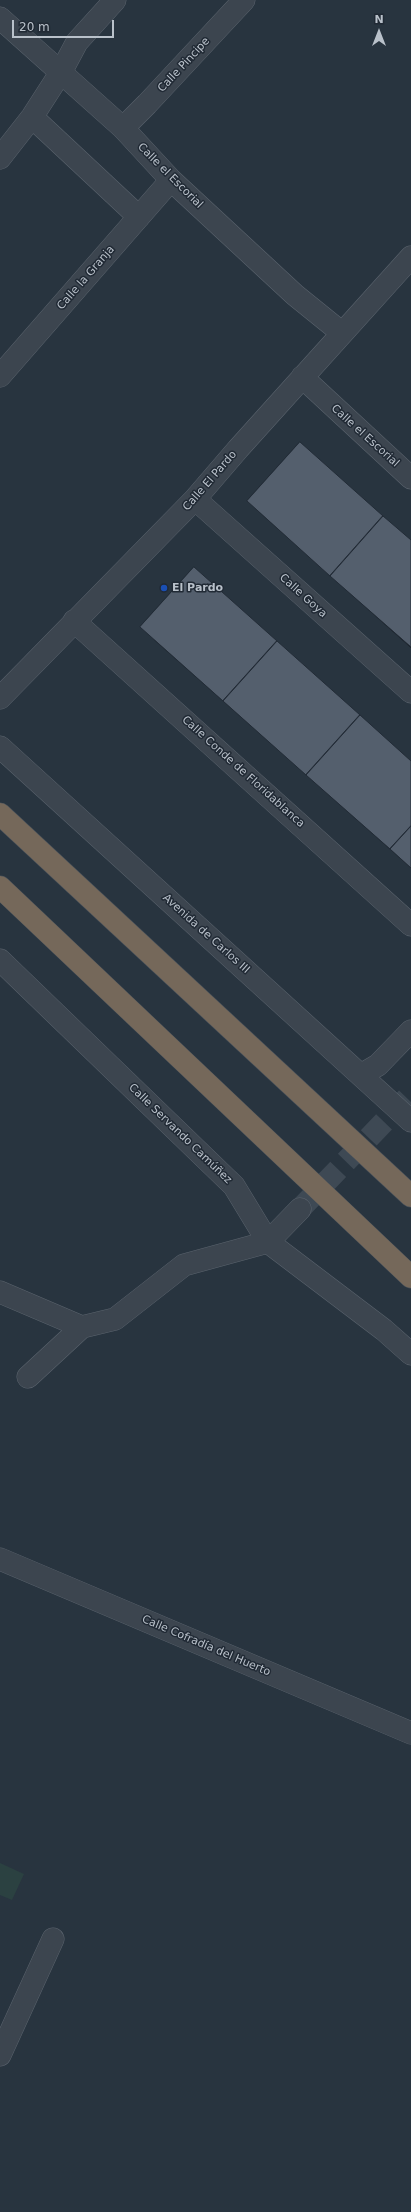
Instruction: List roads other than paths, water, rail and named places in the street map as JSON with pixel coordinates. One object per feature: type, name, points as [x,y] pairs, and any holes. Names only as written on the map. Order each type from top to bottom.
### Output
[{"type":"highway","points":[[0,814],[411,1196]]},
{"type":"highway","points":[[0,887],[411,1277]]},
{"type":"street","points":[[0,158],[32,116],[61,72],[77,42],[115,0]]},
{"type":"street","name":"Calle Pincipe","points":[[123,128],[244,0]]},
{"type":"street","name":"Calle el Escorial","points":[[0,18],[123,128],[171,180],[295,295],[342,333]]},
{"type":"street","points":[[32,116],[139,217]]},
{"type":"street","name":"Calle la Granja","points":[[0,376],[171,180]]},
{"type":"street","name":"Calle El Pardo","points":[[0,698],[195,499],[302,377],[411,257]]},
{"type":"street","name":"Calle el Escorial","points":[[302,377],[411,478]]},
{"type":"street","name":"Calle Goya","points":[[195,499],[411,692]]},
{"type":"street","name":"Calle Conde de Floridablanca","points":[[74,621],[411,925]]},
{"type":"street","name":"Avenida de Carlos III","points":[[0,747],[411,1121]]},
{"type":"street","name":"Calle Servando Camúñez","points":[[0,960],[234,1186],[268,1242],[384,1330],[411,1354]]},
{"type":"street","points":[[361,1075],[378,1065],[411,1031]]},
{"type":"street","points":[[28,1377],[82,1327],[116,1319],[184,1266],[268,1242],[300,1210]]},
{"type":"street","points":[[0,1292],[82,1327]]},
{"type":"street","name":"Calle Cofradía del Huerto","points":[[0,1559],[411,1733]]},
{"type":"street","points":[[0,2055],[53,1939]]},
{"type":"tunnel","points":[[300,1209],[411,1094]]},
{"type":"place","name":"El Pardo","points":[[164,588]]}]
